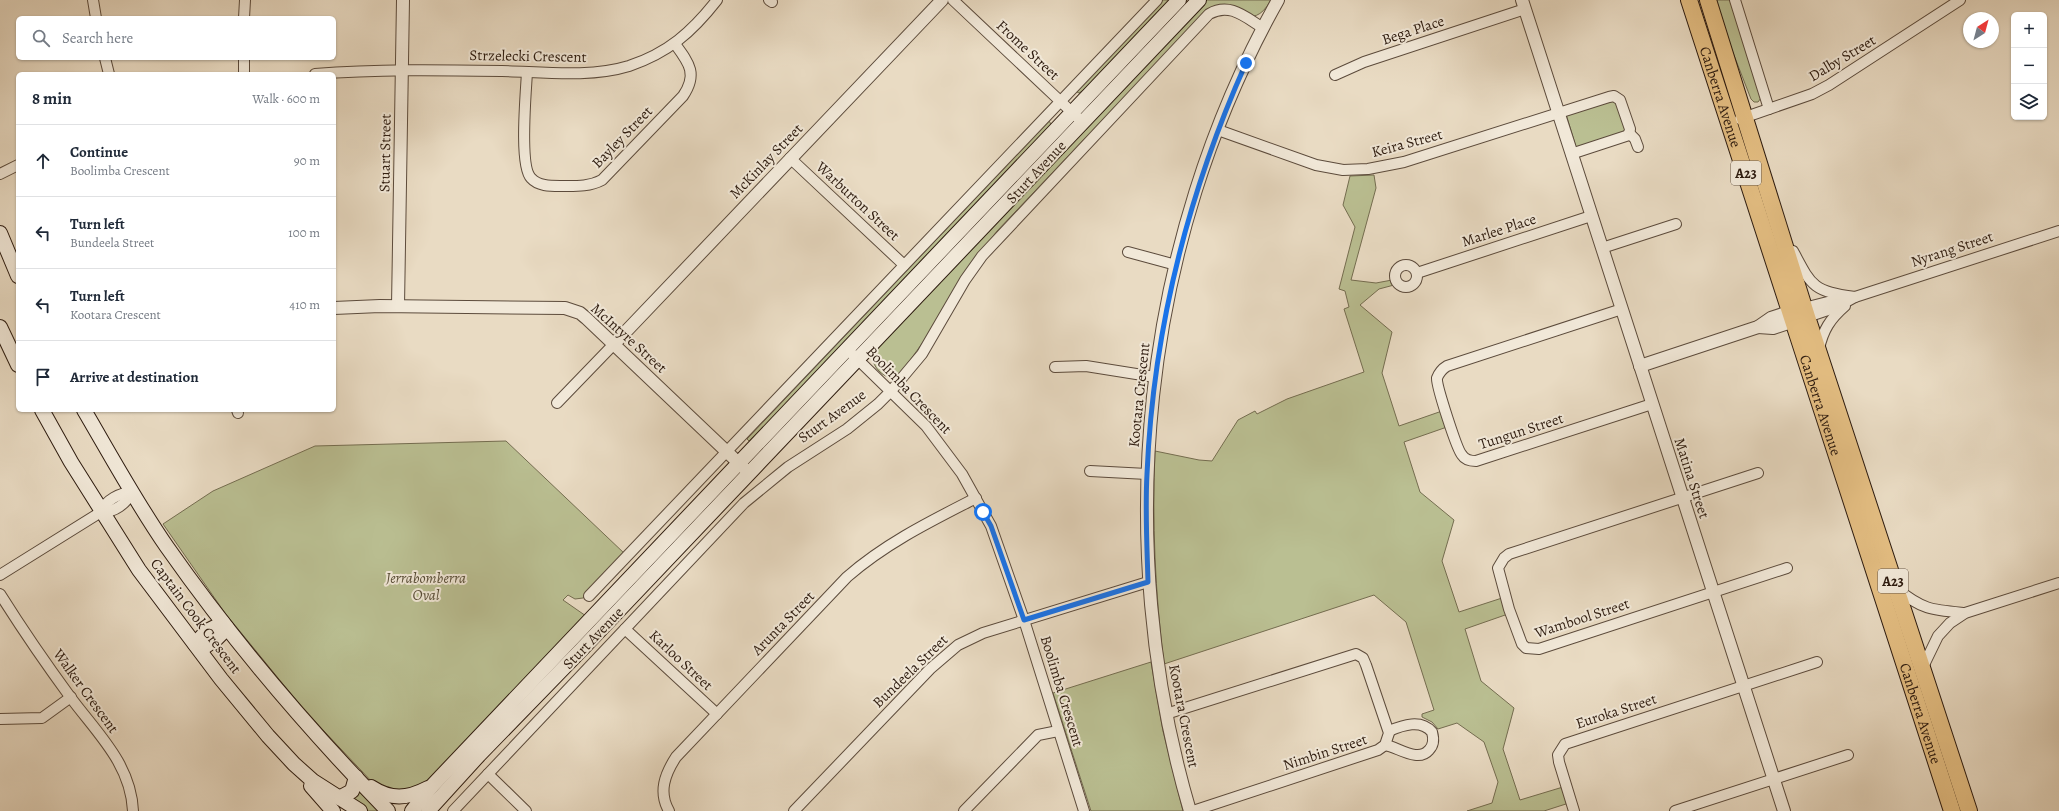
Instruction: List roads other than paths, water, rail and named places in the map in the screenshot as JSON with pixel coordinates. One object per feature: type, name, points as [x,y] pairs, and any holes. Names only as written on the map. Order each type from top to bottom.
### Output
[{"type":"highway","name":"Canberra Avenue","points":[[1689,0],[1775,217],[1799,314],[1818,352],[1968,811]]},
{"type":"highway","name":"Canberra Avenue","points":[[1708,0],[1736,120],[1799,314],[1952,811]]},
{"type":"main road","name":"Sturt Avenue","points":[[412,811],[432,786],[1178,0]]},
{"type":"main road","name":"Sturt Avenue","points":[[428,811],[478,755],[858,359],[1199,0]]},
{"type":"main road","points":[[0,233],[16,271]]},
{"type":"main road","points":[[0,327],[16,358]]},
{"type":"main road","name":"Captain Cook Crescent","points":[[43,412],[101,512],[139,570],[197,647],[280,750],[336,805]]},
{"type":"main road","name":"Captain Cook Crescent","points":[[85,412],[132,492],[166,546],[225,625],[283,697],[388,811]]},
{"type":"main road","points":[[197,647],[207,631],[225,625]]},
{"type":"main road","points":[[422,811],[446,784],[478,755]]},
{"type":"main road","points":[[336,805],[352,791],[356,777],[381,793],[395,797],[411,796],[432,786]]},
{"type":"main road","points":[[336,805],[360,811]]},
{"type":"street","points":[[94,0],[96,16]]},
{"type":"street","points":[[244,16],[245,0]]},
{"type":"street","name":"Stuart Street","points":[[398,306],[403,0]]},
{"type":"street","name":"Strzelecki Crescent","points":[[336,72],[358,70],[596,72],[628,66],[654,56],[675,44],[700,21],[717,0]]},
{"type":"street","name":"McKinlay Street","points":[[614,344],[942,0]]},
{"type":"street","name":"Frome Street","points":[[953,0],[1083,123]]},
{"type":"street","name":"Sturt Avenue","points":[[589,596],[1157,0]]},
{"type":"street","name":"Kootara Crescent","points":[[1190,811],[1178,771],[1166,714],[1158,670],[1148,582],[1147,474],[1155,377],[1176,265],[1186,227],[1218,130],[1263,28],[1278,0]]},
{"type":"street","points":[[1735,0],[1769,109]]},
{"type":"street","name":"Dalby Street","points":[[1736,120],[1812,94],[1829,85],[1960,0]]},
{"type":"street","name":"Bega Place","points":[[1335,75],[1364,62],[1523,5]]},
{"type":"street","name":"Matina Street","points":[[1523,5],[1784,811]]},
{"type":"street","name":"Sturt Avenue","points":[[453,811],[744,503],[788,467],[847,429],[878,404],[891,391],[922,354],[965,280],[982,256],[1209,14],[1222,8],[1231,10],[1263,28]]},
{"type":"street","name":"Bayley Street","points":[[527,72],[524,157],[528,174],[537,182],[546,185],[589,185],[602,180],[683,96],[690,86],[691,70],[675,44]]},
{"type":"street","points":[[106,60],[108,72]]},
{"type":"street","points":[[244,60],[244,72]]},
{"type":"street","points":[[1558,113],[1614,96],[1621,101],[1630,133],[1636,139],[1638,147]]},
{"type":"street","name":"Keira Street","points":[[1218,130],[1308,163],[1334,169],[1360,170],[1404,162],[1558,113]]},
{"type":"street","points":[[1571,154],[1624,137],[1630,133]]},
{"type":"street","name":"Warburton Street","points":[[790,158],[904,265]]},
{"type":"street","points":[[0,174],[16,165]]},
{"type":"street","name":"Marlee Place","points":[[1417,273],[1591,216]]},
{"type":"street","points":[[1775,217],[1801,269],[1810,282],[1820,290],[1855,297]]},
{"type":"street","points":[[1602,248],[1676,224]]},
{"type":"street","name":"Nyrang Street","points":[[1640,366],[1758,328],[1773,328],[1799,314],[1834,299],[1855,297],[2059,231]]},
{"type":"street","points":[[1128,252],[1176,265]]},
{"type":"street","points":[[1818,352],[1824,328],[1831,317],[1855,297]]},
{"type":"street","name":"McIntyre Street","points":[[336,308],[398,306],[565,308],[580,313],[749,473]]},
{"type":"street","name":"Tungun Street","points":[[1622,309],[1447,366],[1440,373],[1437,382],[1447,416],[1460,453],[1467,459],[1476,461],[1652,404]]},
{"type":"street","points":[[557,403],[614,344]]},
{"type":"street","name":"Boolimba Crescent","points":[[847,349],[926,426],[945,450],[976,498],[991,526],[1024,620],[1084,811]]},
{"type":"street","points":[[1055,366],[1086,366],[1155,377]]},
{"type":"street","points":[[1090,471],[1147,474]]},
{"type":"street","points":[[1682,498],[1758,474]]},
{"type":"street","points":[[0,575],[101,512],[104,505],[123,492],[132,492]]},
{"type":"street","name":"Arunta Street","points":[[670,811],[663,789],[667,771],[676,757],[847,577],[866,560],[903,536],[976,498]]},
{"type":"street","name":"Wambool Street","points":[[1682,498],[1509,554],[1504,558],[1498,568],[1509,609],[1522,644],[1526,648],[1539,649],[1712,592]]},
{"type":"street","points":[[1712,592],[1787,568]]},
{"type":"street","name":"Bundeela Street","points":[[794,811],[930,669],[958,645],[983,633],[1148,582]]},
{"type":"street","points":[[1922,668],[1938,636],[1950,623],[1964,613],[2059,583]]},
{"type":"street","points":[[1895,587],[1912,601],[1930,610],[1964,613]]},
{"type":"street","name":"Walker Crescent","points":[[0,594],[71,697],[122,765],[130,787],[133,811]]},
{"type":"street","name":"Karloo Street","points":[[625,628],[717,714]]},
{"type":"street","points":[[1166,714],[1356,654],[1363,658],[1389,731],[1415,724],[1422,724],[1432,732],[1433,743],[1429,751],[1417,755],[1385,746]]},
{"type":"street","points":[[1744,685],[1817,662]]},
{"type":"street","name":"Euroka Street","points":[[1574,811],[1558,762],[1558,755],[1565,744],[1744,685]]},
{"type":"street","points":[[0,719],[42,718],[71,697]]},
{"type":"street","points":[[964,811],[1038,735],[1058,731]]},
{"type":"street","name":"Nimbin Street","points":[[1193,811],[1378,750],[1385,746],[1389,731]]},
{"type":"street","points":[[1675,811],[1848,755]]},
{"type":"street","points":[[488,774],[526,811]]},
{"type":"park label","name":"Jerrabomberra Oval","points":[[426,586]]}]
